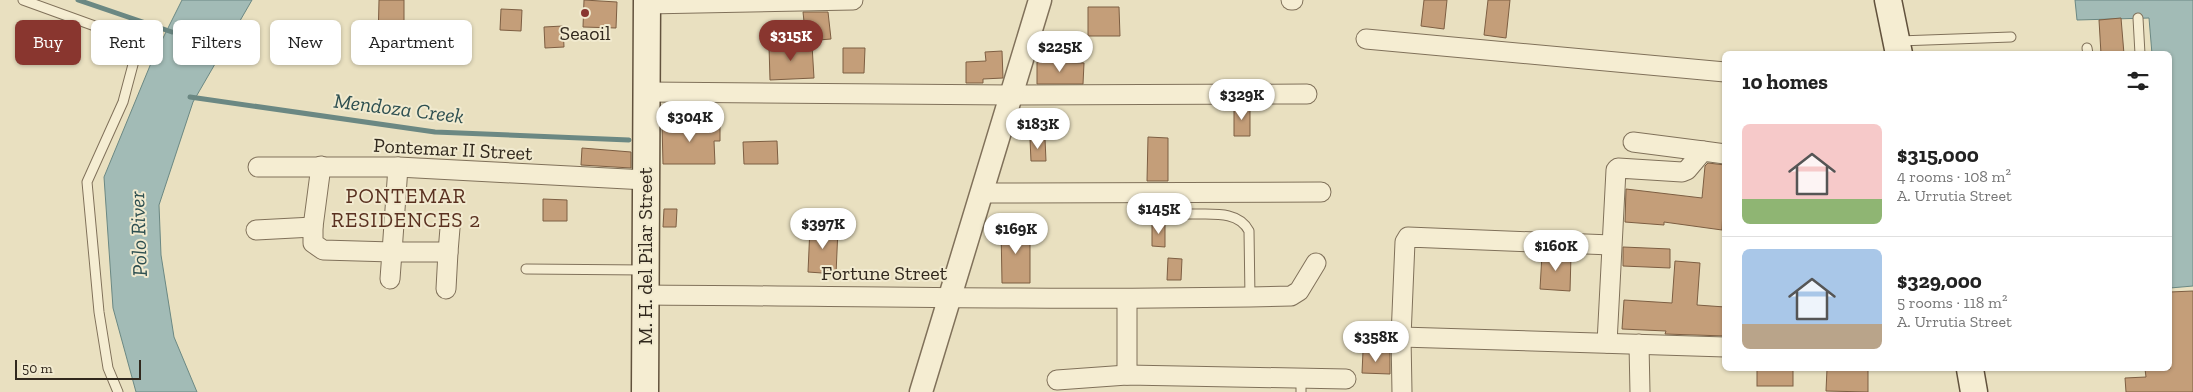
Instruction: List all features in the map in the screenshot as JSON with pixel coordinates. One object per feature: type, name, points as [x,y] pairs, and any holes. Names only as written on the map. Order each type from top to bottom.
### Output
[{"type":"main road","points":[[1888,0],[1897,47]]},
{"type":"main road","name":"M. H. del Pilar Street","points":[[645,392],[644,270],[647,2]]},
{"type":"main road","points":[[1970,371],[1974,392]]},
{"type":"street","points":[[647,2],[852,0]]},
{"type":"street","points":[[921,392],[1040,0]]},
{"type":"street","points":[[1366,39],[1722,72]]},
{"type":"street","points":[[647,92],[1011,95],[1307,94]]},
{"type":"street","points":[[1633,142],[1722,153]]},
{"type":"street","points":[[1607,344],[1616,170],[1618,168],[1682,172],[1687,170],[1703,150]]},
{"type":"street","points":[[320,166],[313,242],[323,250],[448,252]]},
{"type":"street","name":"Pontemar II Street","points":[[258,167],[398,167],[646,180]]},
{"type":"street","points":[[390,279],[398,167]]},
{"type":"street","points":[[981,193],[1321,192]]},
{"type":"street","points":[[256,230],[313,227]]},
{"type":"street","points":[[446,289],[450,228]]},
{"type":"street","points":[[1402,392],[1401,337],[1405,242],[1408,237],[1611,245]]},
{"type":"street","name":"Fortune Street","points":[[644,295],[950,296],[1128,300],[1250,297],[1295,294],[1316,263]]},
{"type":"street","points":[[1127,375],[1128,300]]},
{"type":"street","points":[[1401,337],[1722,347]]},
{"type":"street","points":[[1639,344],[1640,392]]},
{"type":"street","points":[[1057,380],[1127,375],[1301,385],[1346,378]]},
{"type":"lane","points":[[23,0],[139,42],[123,102],[87,182],[99,312],[108,368],[118,392]]},
{"type":"lane","points":[[2138,18],[2140,51]]},
{"type":"lane","points":[[1897,47],[2011,37]]},
{"type":"lane","points":[[1188,214],[1229,215],[1239,219],[1246,225],[1249,231],[1250,297]]},
{"type":"lane","points":[[526,269],[644,270]]},
{"type":"water","name":"Polo River","points":[[182,0],[252,0],[240,20],[173,20],[173,65],[214,65],[193,102],[159,205],[161,255],[174,337],[197,392],[136,392],[113,308],[104,177],[150,65],[163,65],[163,38]]},
{"type":"water","points":[[2075,0],[2193,0],[2193,286],[2172,288],[2172,51],[2152,51],[2149,18],[2077,20]]},
{"type":"building","points":[[379,0],[404,0],[404,20],[379,20]]},
{"type":"building","points":[[584,0],[617,2],[616,28],[583,27]]},
{"type":"building","points":[[1424,0],[1447,0],[1444,29],[1421,26]]},
{"type":"building","points":[[1488,0],[1510,0],[1506,38],[1484,35]]},
{"type":"building","points":[[1088,7],[1119,7],[1120,36],[1088,36]]},
{"type":"building","points":[[501,9],[522,10],[521,31],[500,30]]},
{"type":"building","points":[[803,12],[828,12],[831,39],[806,41]]},
{"type":"building","points":[[2121,18],[2124,51],[2101,51],[2099,20]]},
{"type":"building","points":[[563,26],[564,47],[545,48],[544,27]]},
{"type":"building","points":[[812,45],[814,78],[770,80],[769,46]]},
{"type":"building","points":[[843,48],[865,48],[864,73],[843,73]]},
{"type":"building","points":[[1002,51],[1003,78],[983,79],[983,83],[966,83],[966,62],[986,61],[985,52]]},
{"type":"building","points":[[1037,62],[1084,63],[1083,84],[1037,84]]},
{"type":"building","points":[[1250,105],[1250,136],[1234,136],[1234,106]]},
{"type":"building","points":[[720,123],[720,141],[714,141],[715,164],[663,164],[662,124]]},
{"type":"building","points":[[1148,137],[1168,138],[1168,181],[1147,181]]},
{"type":"building","points":[[1030,139],[1045,139],[1046,161],[1031,161]]},
{"type":"building","points":[[777,141],[778,164],[744,164],[743,142]]},
{"type":"building","points":[[582,148],[631,152],[631,168],[581,165]]},
{"type":"building","points":[[1708,163],[1722,165],[1722,230],[1664,222],[1664,225],[1625,222],[1626,189],[1702,198],[1705,166]]},
{"type":"building","points":[[543,199],[567,200],[567,221],[543,221]]},
{"type":"building","points":[[664,209],[677,209],[676,227],[663,227]]},
{"type":"building","points":[[1152,224],[1165,224],[1165,247],[1152,246]]},
{"type":"building","points":[[1001,226],[1030,227],[1030,283],[1002,283]]},
{"type":"building","points":[[810,227],[838,229],[836,274],[808,272]]},
{"type":"building","points":[[1623,247],[1670,249],[1670,268],[1623,266]]},
{"type":"building","points":[[1542,254],[1571,255],[1570,291],[1540,289]]},
{"type":"building","points":[[1168,258],[1182,259],[1181,280],[1167,280]]},
{"type":"building","points":[[1675,261],[1700,263],[1697,305],[1722,307],[1722,336],[1665,334],[1666,331],[1622,329],[1624,300],[1672,303]]},
{"type":"building","points":[[2193,291],[2193,392],[2126,392],[2125,378],[2146,377],[2145,371],[2172,371],[2172,292]]},
{"type":"building","points":[[1363,351],[1390,352],[1390,374],[1362,373]]},
{"type":"building","points":[[1757,371],[1793,371],[1793,386],[1757,386]]},
{"type":"building","points":[[1827,371],[1868,371],[1868,392],[1826,391]]},
{"type":"waterway","points":[[78,0],[172,32]]},
{"type":"waterway","name":"Mendoza Creek","points":[[190,97],[435,132],[629,140]]},
{"type":"place","name":"Seaoil","points":[[585,13]]},
{"type":"district","name":"PONTEMAR RESIDENCES 2","points":[[406,207]]}]
